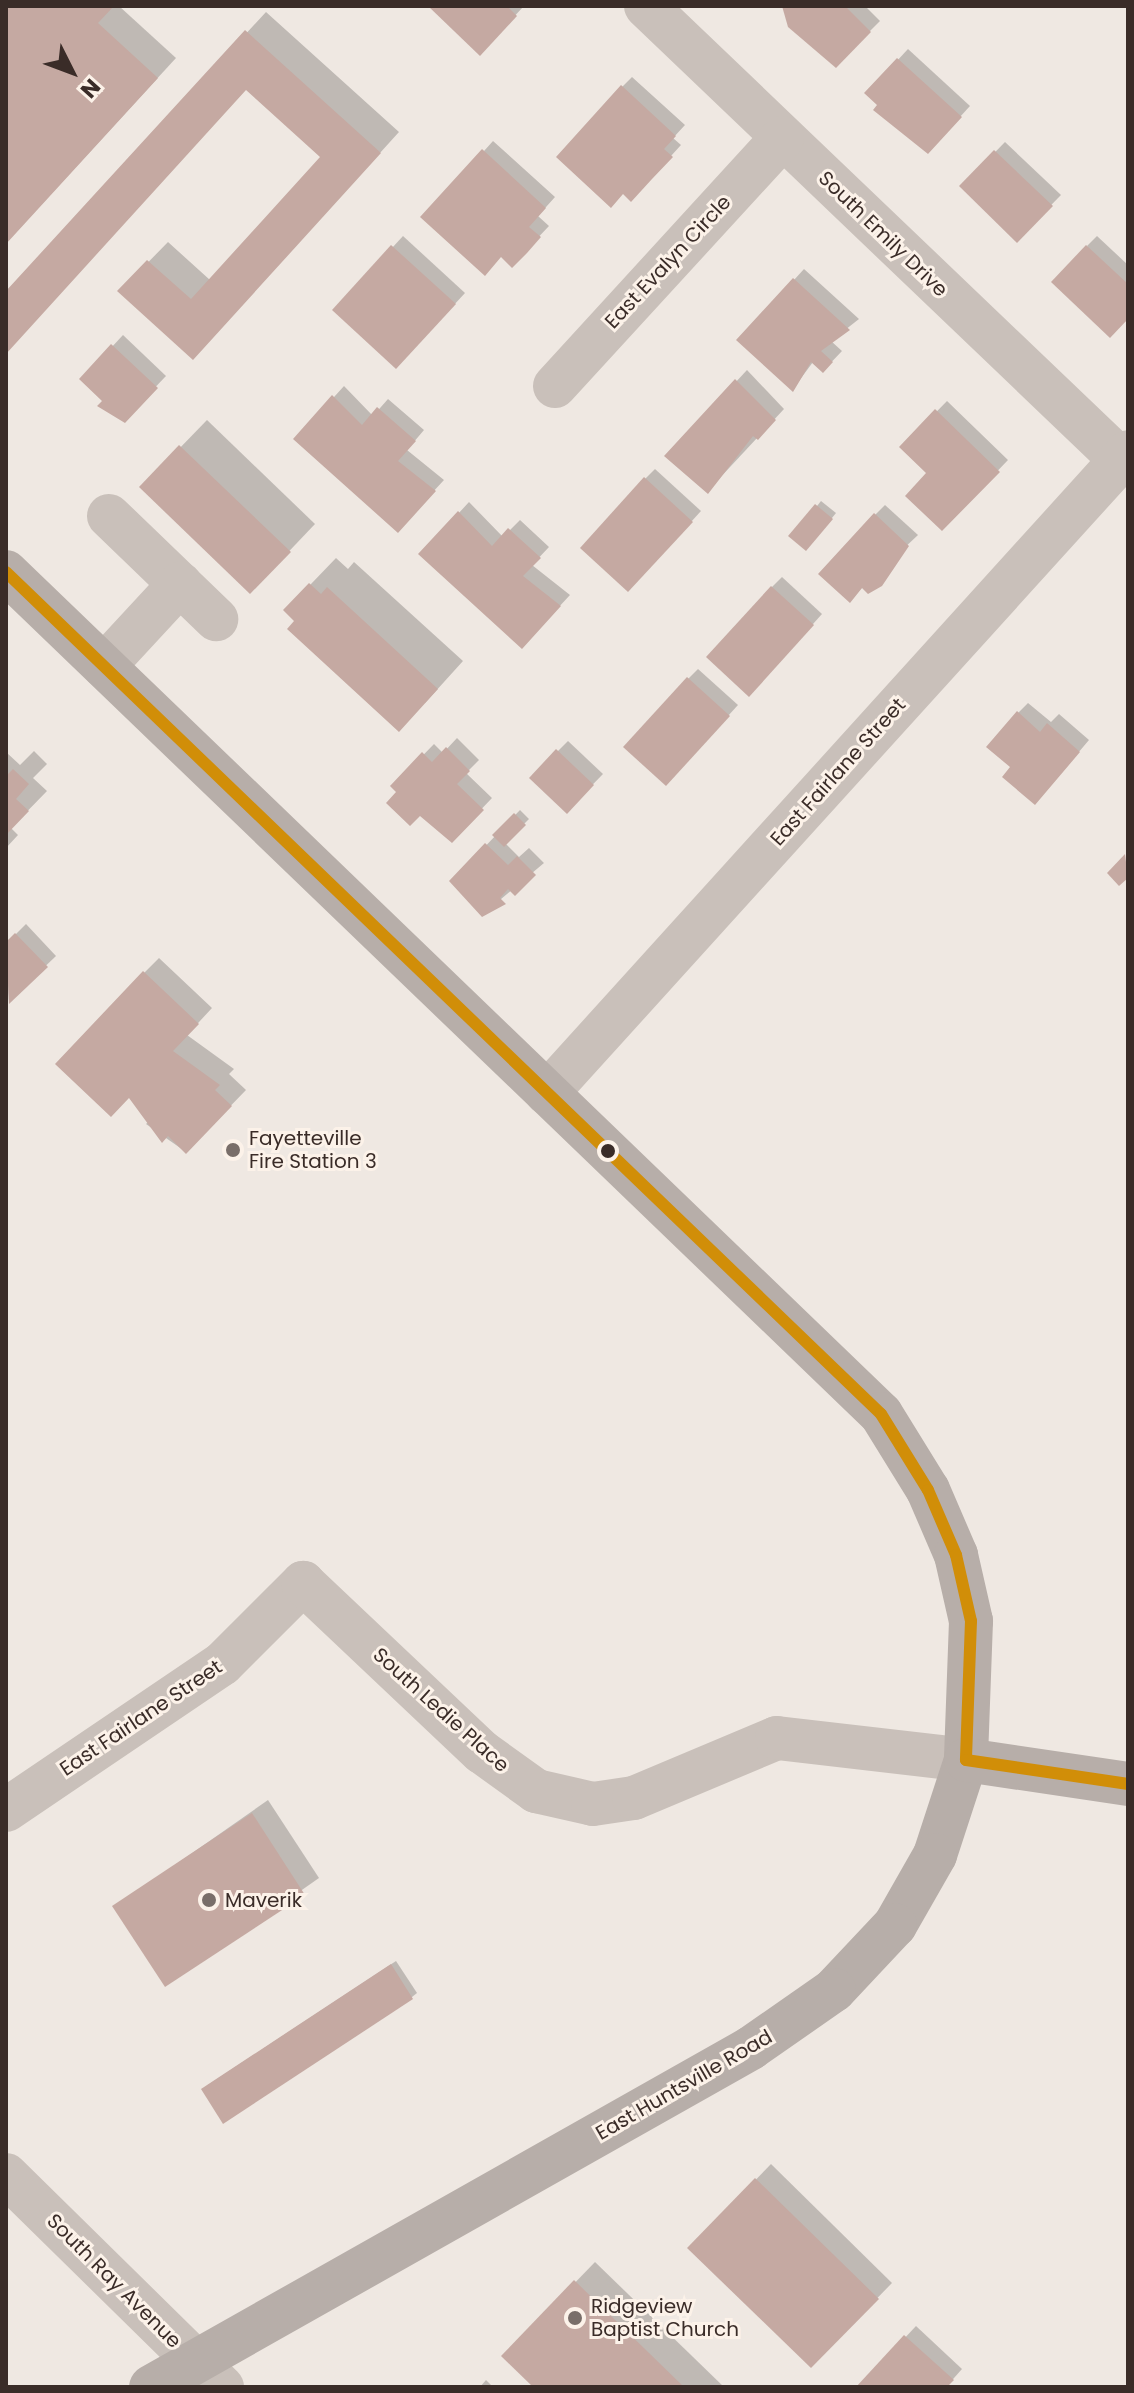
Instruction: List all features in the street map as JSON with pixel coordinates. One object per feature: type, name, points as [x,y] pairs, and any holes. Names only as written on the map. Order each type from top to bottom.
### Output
[{"type":"main road","name":"East Huntsville Road","points":[[6,572],[881,1414],[928,1490],[956,1555],[971,1621],[966,1760],[935,1855],[895,1925],[814,2006],[751,2048],[207,2373],[151,2387]]},
{"type":"main road","points":[[966,1760],[1128,1784]]},
{"type":"street","name":"South Emily Drive","points":[[646,6],[782,138],[1124,456]]},
{"type":"street","name":"East Evalyn Circle","points":[[555,386],[782,138]]},
{"type":"street","name":"East Fairlane Street","points":[[547,1093],[1124,456]]},
{"type":"street","points":[[109,516],[216,619]]},
{"type":"street","points":[[104,666],[180,584]]},
{"type":"street","name":"East Fairlane Street","points":[[6,1810],[222,1664],[303,1583]]},
{"type":"street","name":"South Ledie Place","points":[[303,1583],[482,1752],[536,1791],[593,1804],[634,1798],[777,1738],[966,1760]]},
{"type":"street","name":"South Ray Avenue","points":[[6,2175],[207,2373]]},
{"type":"building","points":[[6,6],[114,6],[98,23],[158,78],[6,244]]},
{"type":"building","points":[[428,6],[507,6],[517,16],[480,56]]},
{"type":"building","points":[[782,6],[845,6],[871,32],[836,68],[788,27]]},
{"type":"building","points":[[245,30],[381,153],[193,360],[117,291],[147,260],[191,299],[320,157],[246,90],[6,354],[6,291]]},
{"type":"building","points":[[897,58],[962,117],[928,154],[873,110],[877,105],[864,93]]},
{"type":"building","points":[[621,85],[676,136],[664,149],[673,157],[631,202],[623,194],[611,208],[556,157]]},
{"type":"building","points":[[482,149],[546,208],[529,227],[541,237],[527,253],[512,268],[501,257],[485,276],[420,217]]},
{"type":"building","points":[[994,150],[1053,206],[1017,243],[959,186]]},
{"type":"building","points":[[391,245],[456,304],[396,369],[332,310]]},
{"type":"building","points":[[1086,245],[1128,284],[1128,319],[1110,338],[1051,282]]},
{"type":"building","points":[[793,278],[850,330],[821,351],[833,362],[823,373],[811,362],[793,392],[736,340]]},
{"type":"building","points":[[111,344],[158,388],[125,423],[97,406],[102,401],[79,379]]},
{"type":"building","points":[[735,379],[776,420],[758,440],[753,436],[708,494],[664,456]]},
{"type":"building","points":[[332,395],[362,425],[377,407],[416,441],[398,461],[436,491],[398,533],[293,439]]},
{"type":"building","points":[[935,409],[1000,472],[942,531],[905,496],[926,473],[899,447]]},
{"type":"building","points":[[179,445],[291,552],[250,594],[139,487]]},
{"type":"building","points":[[644,477],[693,522],[628,592],[580,548]]},
{"type":"building","points":[[815,504],[833,519],[806,551],[788,536]]},
{"type":"building","points":[[458,511],[492,546],[508,528],[541,558],[523,576],[561,606],[522,649],[418,554]]},
{"type":"building","points":[[874,513],[909,546],[882,586],[868,594],[862,588],[850,603],[818,574]]},
{"type":"building","points":[[309,583],[321,594],[327,587],[438,689],[399,732],[287,629],[294,621],[283,610]]},
{"type":"building","points":[[771,586],[814,625],[749,697],[706,657]]},
{"type":"building","points":[[687,677],[730,716],[666,786],[623,747]]},
{"type":"building","points":[[1017,711],[1040,732],[1047,723],[1080,752],[1035,805],[1002,777],[1010,767],[986,747]]},
{"type":"building","points":[[446,747],[470,771],[457,784],[484,810],[452,843],[420,816],[410,826],[386,803],[396,792],[390,786],[422,752],[432,762]]},
{"type":"building","points":[[556,749],[594,785],[567,814],[529,778]]},
{"type":"building","points":[[13,769],[29,784],[16,799],[29,811],[6,835],[6,776]]},
{"type":"building","points":[[514,813],[526,825],[504,847],[492,835]]},
{"type":"building","points":[[485,843],[508,865],[517,856],[536,875],[515,896],[508,889],[500,898],[506,904],[482,917],[449,881]]},
{"type":"building","points":[[1125,854],[1128,878],[1119,886],[1107,873]]},
{"type":"building","points":[[15,933],[48,967],[9,1004],[6,942]]},
{"type":"building","points":[[143,971],[199,1024],[173,1051],[220,1085],[215,1090],[232,1106],[186,1154],[168,1136],[162,1143],[129,1098],[111,1117],[55,1064]]},
{"type":"building","name":"Maverik","points":[[252,1813],[305,1895],[165,1987],[112,1906]]},
{"type":"building","points":[[391,1964],[413,1999],[223,2124],[201,2089]]},
{"type":"building","points":[[755,2178],[879,2299],[811,2368],[687,2248]]},
{"type":"building","name":"Ridgeview Baptist Church","points":[[574,2280],[684,2387],[533,2387],[501,2356]]},
{"type":"building","points":[[904,2335],[954,2380],[947,2387],[856,2387]]},
{"type":"transit line","points":[[6,572],[881,1414],[928,1490],[956,1555],[971,1621],[966,1760],[1128,1784]]},
{"type":"place","name":"Fayetteville Fire Station 3","points":[[233,1150]]},
{"type":"place","name":"Maverik","points":[[209,1900]]},
{"type":"place","name":"Ridgeview Baptist Church","points":[[575,2318]]}]
